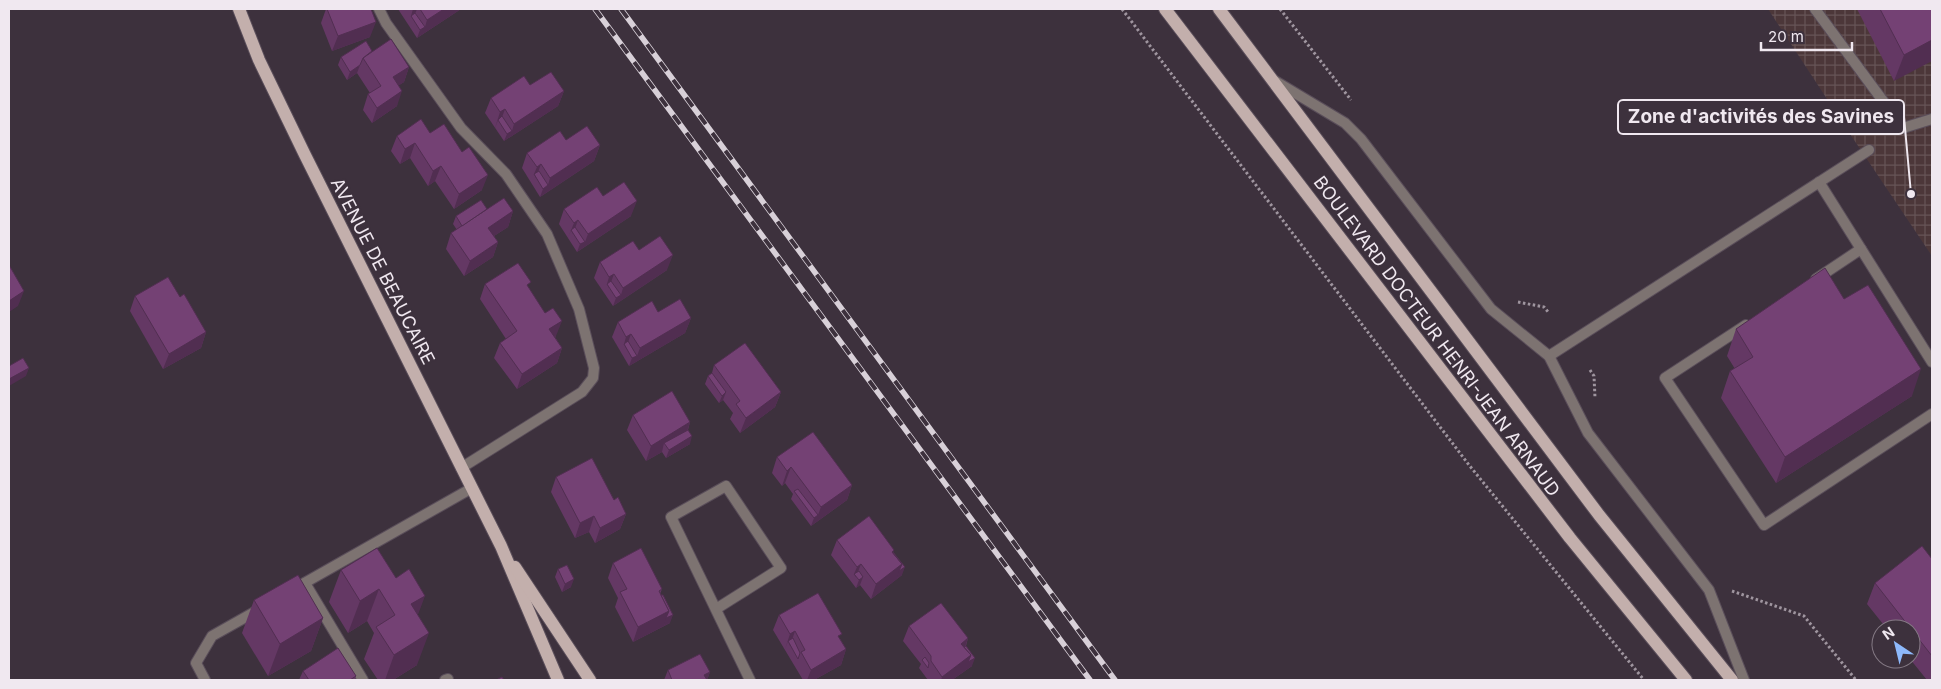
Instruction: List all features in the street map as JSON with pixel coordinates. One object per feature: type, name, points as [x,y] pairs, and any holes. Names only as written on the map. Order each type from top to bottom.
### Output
[{"type":"main road","name":"AVENUE DE BEAUCAIRE","points":[[239,9],[259,60],[501,546],[558,680]]},
{"type":"main road","name":"BOULEVARD DOCTEUR HENRI-JEAN ARNAUD","points":[[1165,9],[1570,538],[1686,680]]},
{"type":"main road","name":"BOULEVARD DOCTEUR HENRI-JEAN ARNAUD","points":[[1219,9],[1599,516],[1732,680]]},
{"type":"main road","name":"AVENUE DE BEAUCAIRE","points":[[501,546],[590,680]]},
{"type":"street","points":[[379,9],[386,23],[460,128],[506,174],[547,234],[579,309],[594,368],[593,378],[582,392],[462,468]]},
{"type":"street","points":[[1814,9],[1902,128],[1932,119]]},
{"type":"street","points":[[1269,77],[1345,123],[1361,139],[1491,309],[1550,356],[1588,433],[1709,590],[1744,680]]},
{"type":"street","points":[[1550,356],[1869,150]]},
{"type":"street","points":[[1819,182],[1932,362]]},
{"type":"street","points":[[1804,287],[1862,249]]},
{"type":"street","points":[[1755,319],[1665,378],[1764,525],[1932,414]]},
{"type":"street","points":[[716,609],[781,568],[726,486],[670,517],[750,680]]},
{"type":"street","points":[[205,680],[196,663],[212,636],[472,488]]},
{"type":"street","points":[[305,583],[363,680]]},
{"type":"path","points":[[1122,9],[1468,465],[1644,680]]},
{"type":"path","points":[[1590,370],[1594,376],[1595,399]]},
{"type":"path","points":[[1727,585],[1733,592],[1804,616],[1856,680]]},
{"type":"shaded area","points":[[1768,9],[1932,9],[1932,256],[1848,131]]},
{"type":"building","points":[[327,9],[371,9],[376,22],[338,36]]},
{"type":"building","points":[[420,9],[444,9],[427,20]]},
{"type":"building","points":[[1880,9],[1932,9],[1932,40],[1904,55]]},
{"type":"building","points":[[415,13],[425,27],[420,30],[411,16]]},
{"type":"building","points":[[391,39],[409,67],[393,77],[402,91],[377,108],[368,94],[381,86],[363,58]]},
{"type":"building","points":[[366,41],[372,51],[363,58],[360,65],[350,72],[341,57]]},
{"type":"building","points":[[551,72],[564,91],[514,124],[505,109],[500,112],[491,98],[524,76],[530,85]]},
{"type":"building","points":[[502,116],[512,131],[507,134],[498,120]]},
{"type":"building","points":[[421,119],[430,133],[444,124],[462,152],[469,147],[488,175],[459,194],[441,166],[433,171],[415,143],[405,149],[397,136]]},
{"type":"building","points":[[587,126],[600,145],[550,178],[541,164],[537,167],[527,153],[560,131],[566,140]]},
{"type":"building","points":[[539,171],[548,185],[543,189],[534,174]]},
{"type":"building","points":[[624,182],[637,201],[588,234],[578,220],[574,223],[564,209],[597,187],[603,196]]},
{"type":"building","points":[[504,198],[513,211],[488,228],[498,242],[470,261],[451,233]]},
{"type":"building","points":[[481,200],[487,209],[462,226],[456,216]]},
{"type":"building","points":[[575,227],[585,242],[580,244],[571,230]]},
{"type":"building","points":[[660,236],[673,255],[623,288],[614,274],[609,277],[600,262],[633,241],[639,250]]},
{"type":"building","points":[[518,263],[531,282],[527,285],[545,313],[553,308],[562,321],[549,329],[562,348],[522,374],[500,343],[517,331],[485,284]]},
{"type":"building","points":[[9,265],[24,291],[9,301]]},
{"type":"building","points":[[1825,268],[1844,299],[1868,285],[1921,369],[1785,457],[1730,371],[1753,357],[1736,329]]},
{"type":"building","points":[[168,277],[180,297],[184,294],[206,332],[169,354],[135,296]]},
{"type":"building","points":[[611,281],[621,295],[616,298],[607,284]]},
{"type":"building","points":[[680,299],[691,318],[640,348],[631,334],[626,337],[618,322],[652,301],[658,312]]},
{"type":"building","points":[[628,341],[637,356],[632,358],[624,344]]},
{"type":"building","points":[[745,343],[781,392],[746,418],[736,404],[740,401],[714,365]]},
{"type":"building","points":[[23,358],[29,368],[9,379],[9,366]]},
{"type":"building","points":[[712,373],[726,392],[722,396],[708,376]]},
{"type":"building","points":[[672,391],[690,422],[651,446],[633,415]]},
{"type":"building","points":[[688,430],[692,436],[669,450],[664,443]]},
{"type":"building","points":[[813,432],[852,485],[821,507],[791,467],[787,471],[777,457]]},
{"type":"building","points":[[592,458],[614,500],[618,497],[626,514],[600,528],[594,516],[580,523],[556,477]]},
{"type":"building","points":[[798,489],[818,515],[814,518],[794,491]]},
{"type":"building","points":[[869,516],[902,564],[876,584],[861,564],[857,567],[837,540]]},
{"type":"building","points":[[1922,546],[1932,559],[1932,656],[1921,642],[1921,619],[1903,619],[1875,583]]},
{"type":"building","points":[[377,548],[396,578],[409,569],[425,596],[411,604],[429,633],[394,655],[376,627],[395,615],[379,589],[360,601],[341,570]]},
{"type":"building","points":[[641,548],[662,589],[659,591],[669,611],[638,627],[620,592],[627,589],[613,563]]},
{"type":"building","points":[[893,552],[905,567],[899,571],[902,564]]},
{"type":"building","points":[[567,565],[574,579],[565,584],[558,569]]},
{"type":"building","points":[[859,571],[863,577],[859,580],[854,574]]},
{"type":"building","points":[[298,575],[323,618],[280,644],[254,600]]},
{"type":"building","points":[[818,593],[842,634],[838,636],[846,649],[811,670],[801,652],[805,650],[795,631],[790,634],[779,615]]},
{"type":"building","points":[[661,595],[663,595],[673,615],[666,618],[669,611]]},
{"type":"building","points":[[941,603],[968,638],[961,644],[971,655],[942,677],[931,661],[931,656],[909,626]]},
{"type":"building","points":[[793,638],[800,653],[798,659],[788,641]]},
{"type":"building","points":[[966,646],[975,658],[968,662],[971,655],[964,647]]},
{"type":"building","points":[[338,648],[356,676],[350,680],[309,680],[303,671]]},
{"type":"building","points":[[700,654],[710,672],[704,675],[707,680],[672,680],[668,670]]},
{"type":"building","points":[[925,657],[929,663],[928,668],[922,660]]},
{"type":"railway","points":[[595,9],[1090,680]]},
{"type":"railway","points":[[621,9],[1115,680]]},
{"type":"place","name":"Zone d'activités des Savines","points":[[1911,194]]}]
